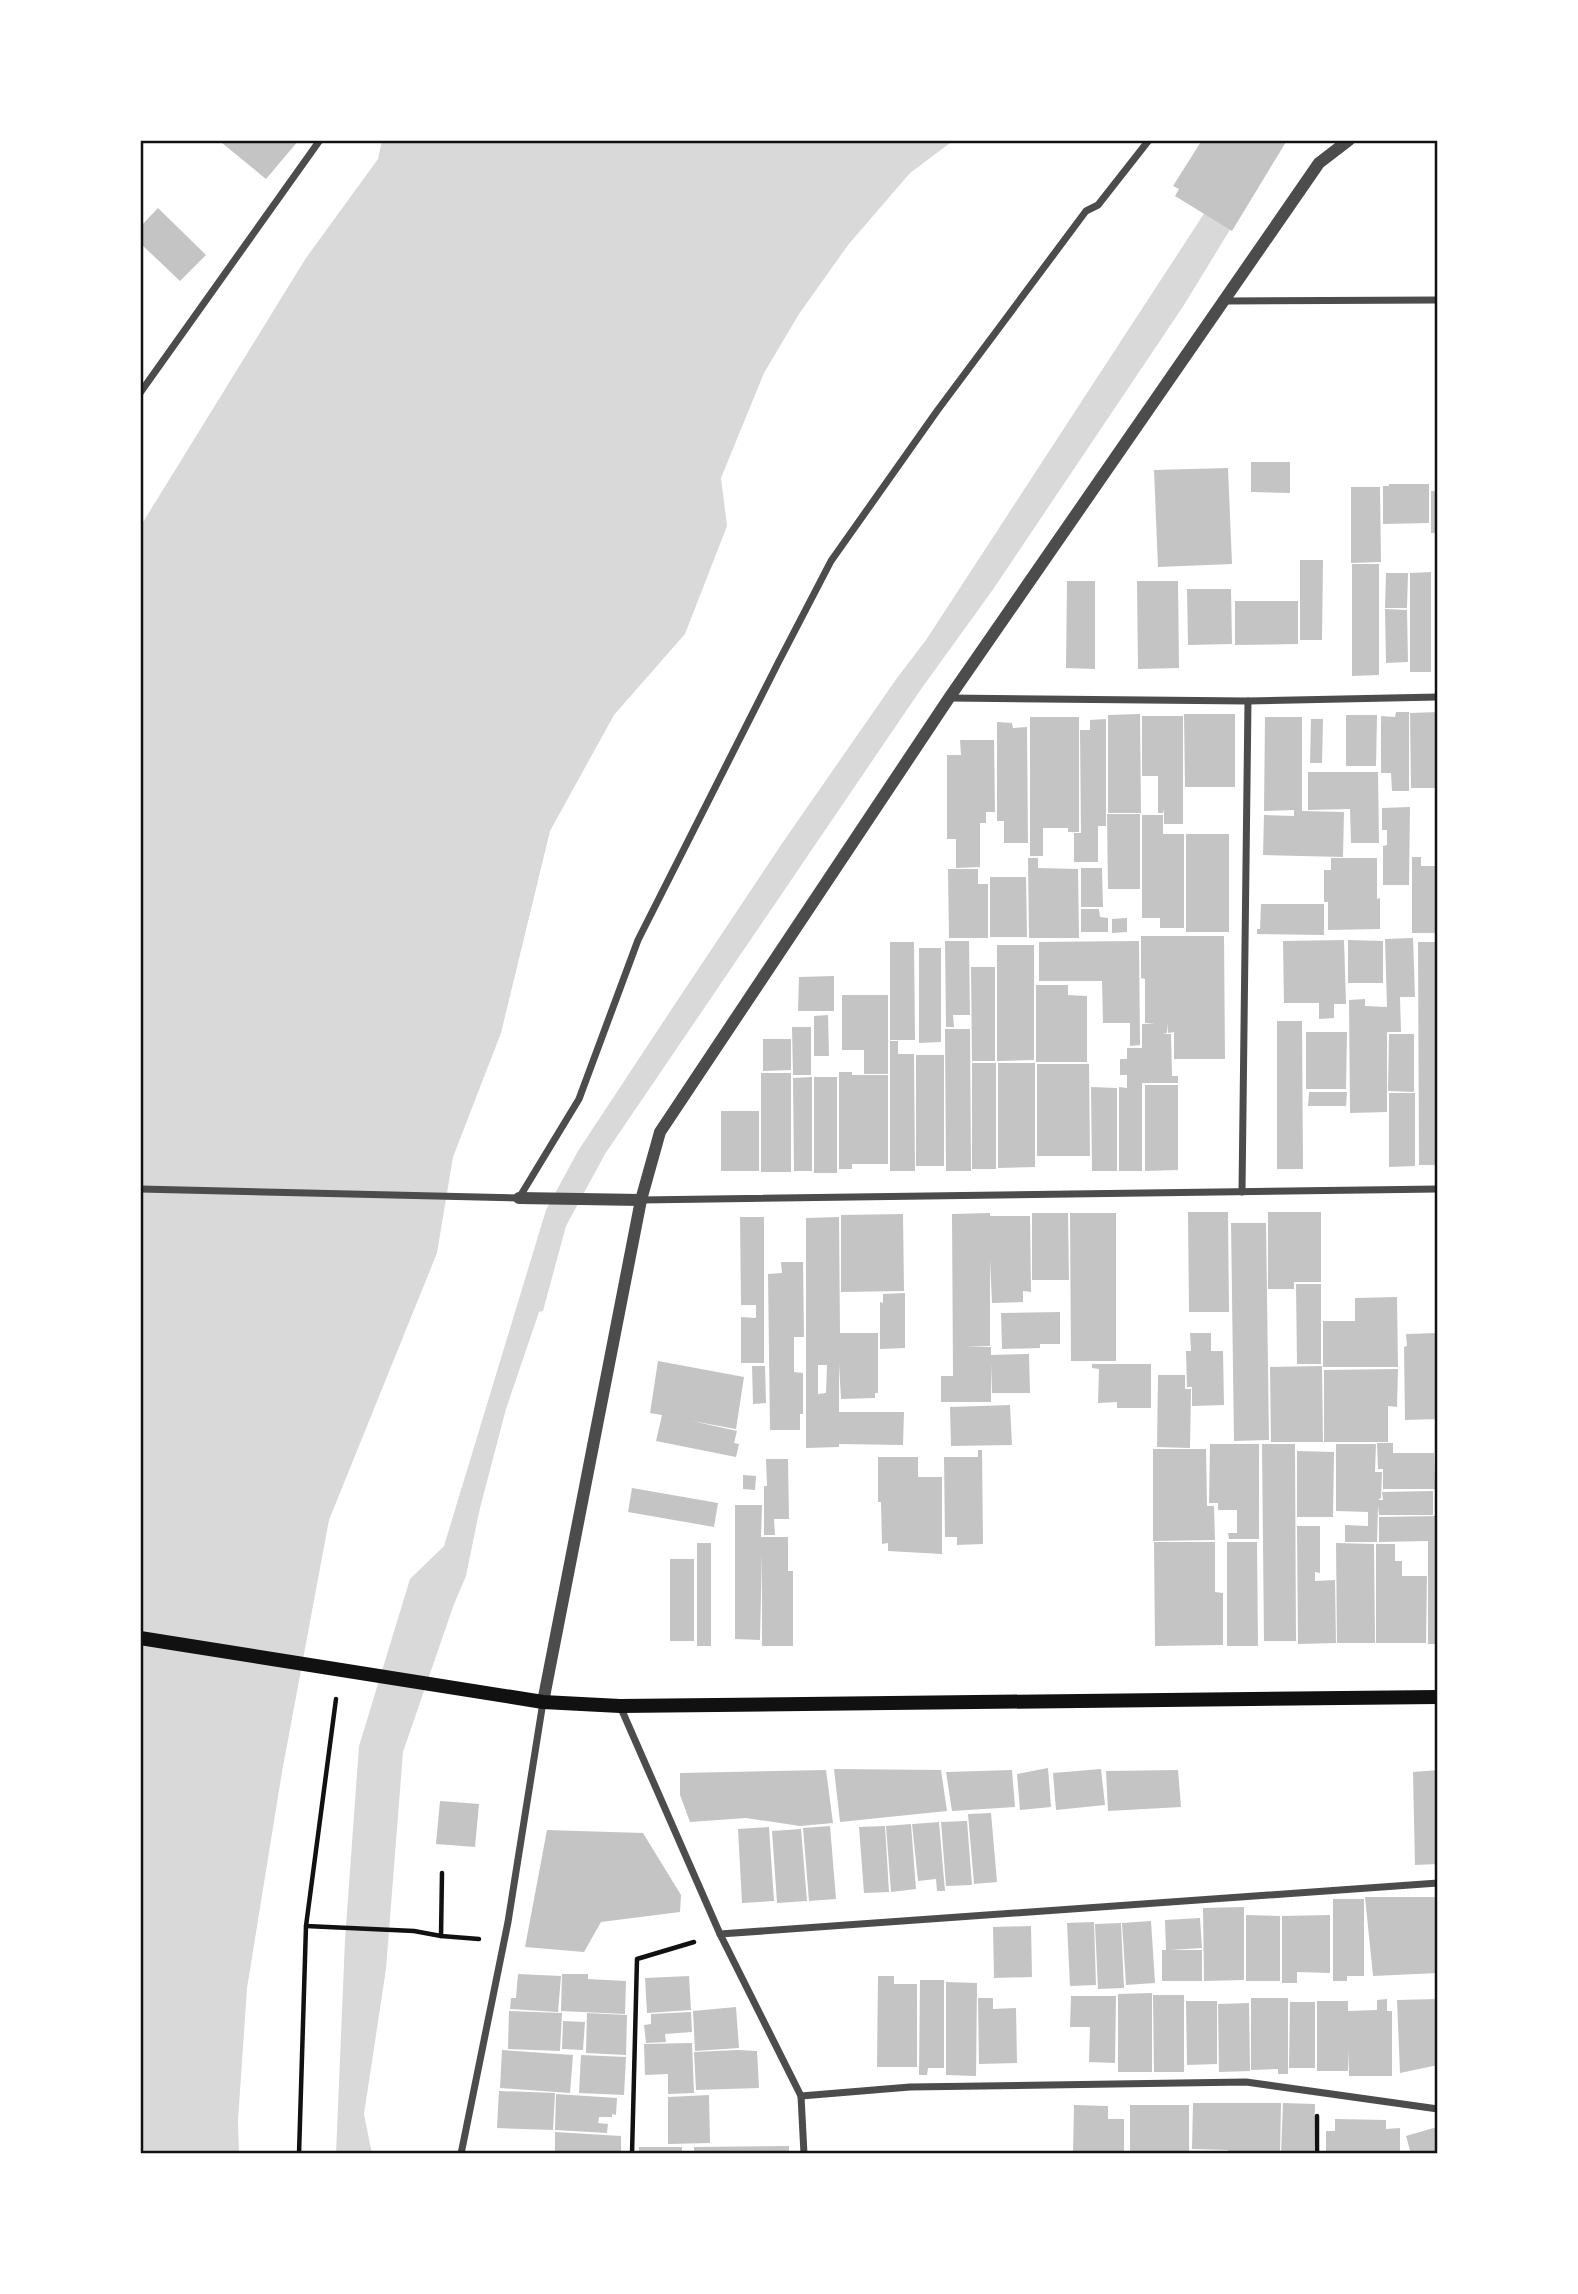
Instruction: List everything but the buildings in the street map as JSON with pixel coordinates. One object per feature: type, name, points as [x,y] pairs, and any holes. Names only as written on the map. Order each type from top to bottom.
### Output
[{"type":"main road","points":[[140,1639],[543,1702],[620,1706],[1438,1697]]},
{"type":"street","points":[[519,1198],[579,1099],[638,940],[831,561],[937,411],[1086,211],[1098,205],[1149,140]]},
{"type":"street","points":[[461,2154],[504,1941],[543,1702],[642,1200],[660,1132],[949,698],[1319,163],[1349,140]]},
{"type":"street","points":[[140,393],[316,142]]},
{"type":"street","points":[[1225,301],[1438,300]]},
{"type":"street","points":[[949,698],[1248,701],[1438,697]]},
{"type":"street","points":[[1242,1192],[1248,701]]},
{"type":"street","points":[[140,1189],[642,1200],[1438,1189]]},
{"type":"street","points":[[620,1706],[720,1934],[801,2096],[804,2154]]},
{"type":"street","points":[[720,1934],[1438,1884]]},
{"type":"street","points":[[801,2096],[910,2087],[1246,2082],[1438,2109]]},
{"type":"path","points":[[299,2154],[306,1926],[340,1670]]},
{"type":"path","points":[[441,1936],[442,1873]]},
{"type":"path","points":[[306,1926],[414,1931],[504,1941]]},
{"type":"path","points":[[632,2154],[637,1959],[720,1934]]},
{"type":"path","points":[[1317,2092],[1317,2154]]},
{"type":"shaded area","points":[[382,140],[954,140],[910,173],[848,245],[799,314],[764,373],[721,478],[727,526],[685,634],[614,715],[550,831],[501,1033],[453,1157],[437,1253],[329,1520],[282,1772],[247,1988],[238,2121],[239,2154],[140,2154],[140,527],[306,258],[378,159]]},
{"type":"shaded area","points":[[1209,206],[1231,228],[1184,305],[994,588],[919,692],[605,1154],[566,1226],[543,1311],[539,1312],[506,1409],[479,1512],[466,1576],[403,1752],[386,1969],[364,2114],[372,2154],[336,2154],[345,1940],[359,1746],[410,1579],[444,1546],[546,1210],[578,1151],[675,1004],[783,842],[926,640]]}]
